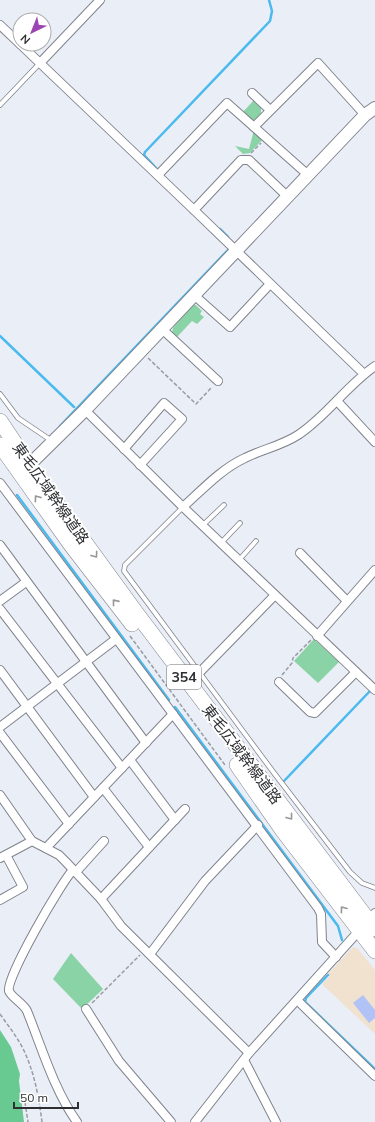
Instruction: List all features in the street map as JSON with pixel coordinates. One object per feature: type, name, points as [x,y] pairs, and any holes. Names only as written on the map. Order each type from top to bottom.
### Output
[{"type":"highway","name":"東毛広域幹線道路","points":[[0,421],[25,469]]},
{"type":"highway","name":"東毛広域幹線道路","points":[[0,445],[25,469],[369,923],[375,951]]},
{"type":"street","points":[[40,63],[100,0]]},
{"type":"street","points":[[0,25],[12,36]]},
{"type":"street","points":[[28,52],[364,374]]},
{"type":"street","points":[[254,126],[318,62],[365,115]]},
{"type":"street","points":[[252,93],[270,110]]},
{"type":"street","points":[[158,175],[227,102],[307,174]]},
{"type":"street","points":[[25,469],[86,410],[307,174],[365,115],[375,108]]},
{"type":"street","points":[[194,210],[241,160],[249,160],[287,196]]},
{"type":"street","points":[[194,295],[230,327],[270,284]]},
{"type":"street","points":[[162,329],[218,381]]},
{"type":"street","points":[[183,507],[226,468],[245,457],[283,444],[320,419],[364,374],[375,366]]},
{"type":"street","points":[[337,401],[375,442]]},
{"type":"street","points":[[124,449],[164,403],[182,419],[140,466]]},
{"type":"street","points":[[86,410],[140,466],[317,636],[374,688]]},
{"type":"street","points":[[0,483],[3,493],[258,825],[318,908],[321,914],[322,942],[336,957]]},
{"type":"street","points":[[0,545],[146,743]]},
{"type":"street","points":[[300,553],[347,601]]},
{"type":"street","points":[[317,636],[375,570]]},
{"type":"street","points":[[0,601],[26,582]]},
{"type":"street","points":[[199,673],[276,595]]},
{"type":"street","points":[[0,609],[122,768]]},
{"type":"street","points":[[0,726],[116,639]]},
{"type":"street","points":[[0,670],[94,798]]},
{"type":"street","points":[[279,682],[310,712],[315,713],[356,672]]},
{"type":"street","points":[[46,848],[173,714]]},
{"type":"street","points":[[0,733],[68,824]]},
{"type":"street","points":[[130,760],[175,820]]},
{"type":"street","points":[[103,788],[149,847]]},
{"type":"street","points":[[0,795],[32,841],[59,855],[101,899],[121,926],[148,952],[246,1056],[276,1122]]},
{"type":"street","points":[[101,899],[185,809]]},
{"type":"street","points":[[148,952],[205,881],[258,825]]},
{"type":"street","points":[[0,900],[23,887],[3,856],[32,841]]},
{"type":"street","points":[[78,1122],[67,1106],[59,1090],[28,1011],[22,1003],[11,994],[9,989],[13,974],[29,942],[74,871],[104,842]]},
{"type":"street","points":[[195,1122],[246,1056],[369,923]]},
{"type":"street","points":[[297,1000],[375,1076]]},
{"type":"street","points":[[86,1009],[119,1061],[171,1122]]},
{"type":"lane","points":[[0,105],[40,63]]},
{"type":"lane","points":[[0,394],[18,418],[53,441]]},
{"type":"lane","points":[[203,525],[224,505]]},
{"type":"lane","points":[[183,507],[126,565],[124,570],[199,673],[350,872],[362,883],[375,888]]},
{"type":"lane","points":[[221,543],[240,523]]},
{"type":"lane","points":[[239,560],[256,541]]},
{"type":"path","points":[[245,160],[266,137]]},
{"type":"path","points":[[141,351],[196,404],[218,381]]},
{"type":"path","points":[[127,632],[228,769]]},
{"type":"path","points":[[279,682],[281,676],[292,663],[293,658],[317,636]]},
{"type":"path","points":[[86,1009],[148,952]]},
{"type":"path","points":[[0,1014],[29,1061],[36,1084],[42,1122]]},
{"type":"path","points":[[24,1096],[28,1122]]},
{"type":"shaded area","points":[[353,947],[357,948],[375,970],[375,1034],[322,984],[329,977],[328,974]]},
{"type":"green space","points":[[254,100],[261,107],[261,114],[255,121],[249,119],[242,113]]},
{"type":"green space","points":[[254,130],[263,139],[250,153],[243,154],[235,146],[249,149]]},
{"type":"green space","points":[[192,305],[196,305],[202,311],[200,314],[204,317],[197,324],[192,321],[177,337],[172,333],[173,328]]},
{"type":"green space","points":[[314,639],[339,662],[318,683],[294,661]]},
{"type":"green space","points":[[71,953],[103,989],[82,1009],[53,979]]},
{"type":"green space","points":[[0,1030],[11,1047],[20,1074],[19,1081],[24,1122],[0,1122]]},
{"type":"building","points":[[363,995],[375,1010],[375,1018],[369,1023],[353,1003]]},
{"type":"waterway","points":[[157,169],[144,155],[145,152],[270,21],[272,11],[269,0]]},
{"type":"waterway","points":[[220,229],[228,237]]},
{"type":"waterway","points":[[60,426],[228,250]]},
{"type":"waterway","points":[[0,336],[74,407]]},
{"type":"waterway","points":[[17,495],[169,700]]},
{"type":"waterway","points":[[284,781],[370,691]]},
{"type":"waterway","points":[[175,707],[338,926],[342,940]]},
{"type":"waterway","points":[[328,975],[306,998],[305,1002],[375,1069]]}]
